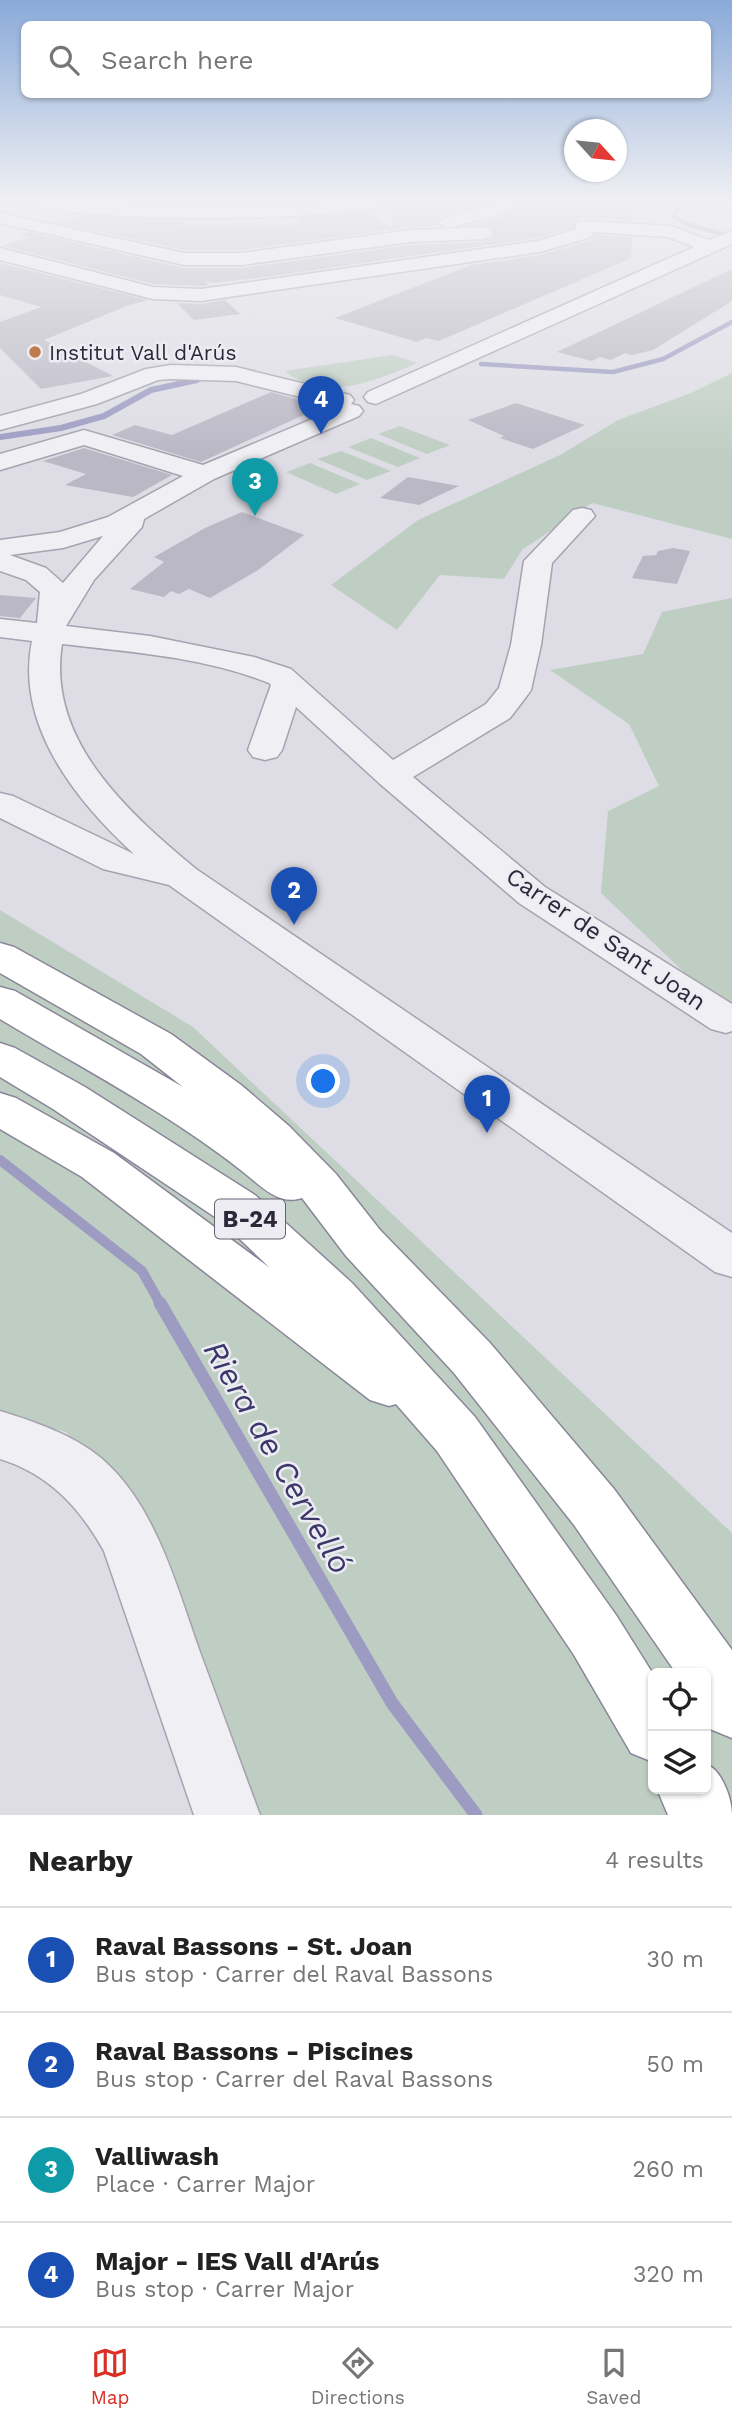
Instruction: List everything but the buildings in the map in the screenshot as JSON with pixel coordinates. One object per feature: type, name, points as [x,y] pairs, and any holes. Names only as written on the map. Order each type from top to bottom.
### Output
[{"type":"highway","points":[[0,956],[156,1044],[225,1096],[273,1138],[319,1186],[363,1243]]},
{"type":"highway","name":"B-24","points":[[0,1001],[213,1124],[363,1243],[472,1358],[594,1507],[718,1682],[732,1707]]},
{"type":"highway","name":"B-24","points":[[0,1058],[69,1098],[237,1208],[334,1297],[456,1434],[595,1635],[648,1723]]},
{"type":"highway","points":[[0,1109],[98,1165],[456,1434]]},
{"type":"highway","points":[[691,1794],[705,1815]]},
{"type":"street","points":[[124,286],[177,296],[265,286]]},
{"type":"street","points":[[0,424],[89,399],[154,374],[171,372],[236,374],[365,412],[382,407],[384,401],[376,397],[624,286]]},
{"type":"street","points":[[133,309],[177,296]]},
{"type":"street","points":[[0,548],[84,535],[118,523],[205,474],[347,405]]},
{"type":"street","points":[[0,462],[84,437],[205,474]]},
{"type":"street","points":[[52,625],[83,575],[140,512]]},
{"type":"street","points":[[391,776],[498,711],[515,690],[526,645],[538,561],[583,516]]},
{"type":"street","points":[[0,561],[28,570],[49,583],[54,590],[52,625],[45,657],[54,719],[64,746],[83,779],[108,811],[135,838],[183,877],[732,1258]]},
{"type":"street","name":"Carrer de Sant Joan","points":[[0,628],[52,625],[254,666],[288,681],[391,776],[532,895],[726,1019]]},
{"type":"street","points":[[265,750],[288,681]]},
{"type":"street","points":[[0,804],[116,861],[183,877]]},
{"type":"street","points":[[0,1435],[25,1442],[66,1462],[101,1497],[128,1538],[227,1815]]},
{"type":"green space","points":[[392,355],[417,363],[351,386],[316,386],[300,381],[285,371]]},
{"type":"green space","points":[[732,373],[732,539],[592,503],[522,550],[504,579],[440,575],[397,630],[331,585],[418,520],[560,455],[618,420],[691,393]]},
{"type":"green space","points":[[400,426],[450,445],[427,454],[378,434]]},
{"type":"green space","points":[[371,438],[420,458],[398,467],[348,447]]},
{"type":"green space","points":[[341,451],[391,471],[367,480],[317,459]]},
{"type":"green space","points":[[310,463],[360,484],[336,494],[286,472]]},
{"type":"green space","points":[[732,598],[732,1018],[601,893],[608,811],[659,786],[629,724],[550,670],[643,654],[662,612]]},
{"type":"green space","points":[[0,910],[193,1027],[732,1533],[732,1815],[255,1815],[233,1739],[142,1516],[66,1432],[0,1414]]},
{"type":"waterway","name":"Riera de Cervelló","points":[[481,364],[613,372],[663,359],[732,322]]},
{"type":"waterway","points":[[0,437],[61,428],[104,416],[151,390],[197,380]]},
{"type":"waterway","name":"Riera de Cervelló","points":[[0,1160],[142,1271],[161,1305]]},
{"type":"waterway","name":"Riera de Cervelló","points":[[160,1303],[392,1703],[476,1815]]},
{"type":"place","name":"Institut Vall d'Arús","points":[[35,352]]},
{"type":"place","name":"Major - IES Vall d'Arús","points":[[321,434]]},
{"type":"place","name":"Valliwash","points":[[255,516]]},
{"type":"place","name":"Raval Bassons - Piscines","points":[[294,925]]},
{"type":"place","name":"Raval Bassons - St. Joan","points":[[487,1133]]}]
